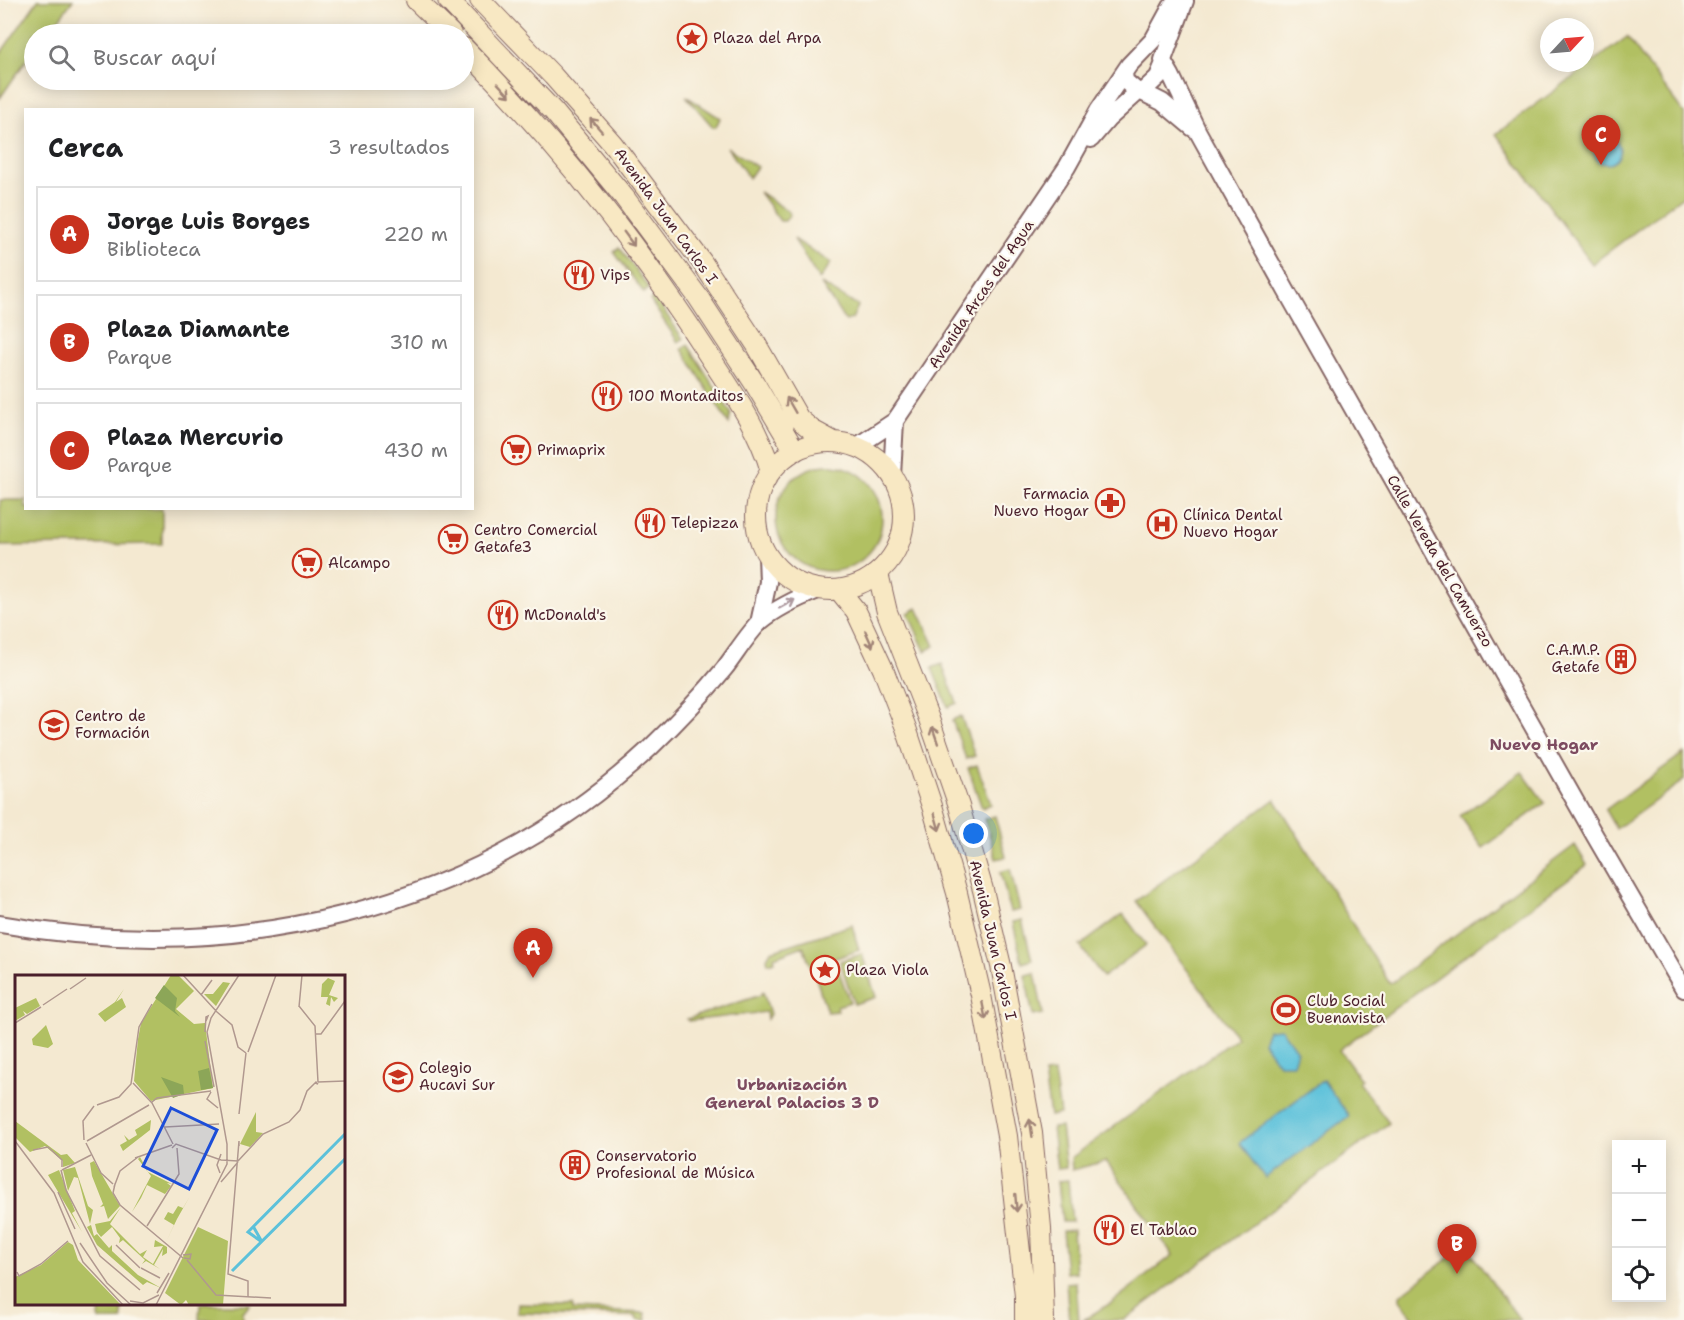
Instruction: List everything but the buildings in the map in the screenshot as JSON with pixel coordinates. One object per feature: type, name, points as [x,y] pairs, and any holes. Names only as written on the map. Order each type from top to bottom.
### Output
[{"type":"main road","points":[[416,0],[441,24]]},
{"type":"main road","name":"Avenida Juan Carlos I","points":[[448,0],[471,24]]},
{"type":"main road","name":"Avenida Juan Carlos I","points":[[480,0],[553,76],[612,143],[702,262],[756,344],[799,419],[812,430],[834,442]]},
{"type":"main road","name":"Avenida Juan Carlos I","points":[[474,27],[588,150],[624,197],[698,297],[795,450]]},
{"type":"main road","points":[[474,59],[558,150],[608,210],[652,271],[734,394],[754,428],[771,471]]},
{"type":"main road","points":[[834,442],[856,447],[876,459],[892,476],[903,506],[903,527],[892,557],[878,573],[867,581],[839,590],[818,590],[795,581],[779,570],[767,555],[759,538],[756,511],[762,486],[771,471],[795,450],[813,444],[834,442]]},
{"type":"main road","name":"Avenida Juan Carlos I","points":[[878,573],[887,612],[929,719],[959,806],[983,890],[1010,1009],[1032,1134],[1041,1228],[1044,1320]]},
{"type":"main road","name":"Avenida Juan Carlos I","points":[[839,590],[856,611],[883,669],[930,799],[957,893],[981,995],[1005,1125],[1015,1190],[1025,1296],[1025,1320]]},
{"type":"main road","points":[[1041,1228],[1056,1320]]},
{"type":"main road","points":[[1020,1320],[1025,1296]]},
{"type":"street","points":[[1178,0],[1171,7],[1154,40],[1138,54],[1124,74],[1125,81],[1140,92],[1158,77],[1185,0]]},
{"type":"street","points":[[1146,49],[1158,54],[1163,62]]},
{"type":"street","name":"Calle Vereda del Camuerzo","points":[[1163,62],[1172,75],[1198,132],[1595,836],[1684,989]]},
{"type":"street","name":"Avenida Arcas del Agua","points":[[856,447],[895,421],[1066,167],[1098,111],[1124,74]]},
{"type":"street","name":"Calle Vereda del Camuerzo","points":[[1140,92],[1177,113],[1198,132]]},
{"type":"street","name":"Avenida Arcas del Agua","points":[[1066,167],[1108,119],[1140,92]]},
{"type":"street","points":[[892,476],[895,421]]},
{"type":"street","points":[[759,623],[768,582],[767,555]]},
{"type":"street","points":[[0,924],[94,936],[232,935],[326,919],[400,897],[449,879],[540,833],[597,795],[678,720],[724,668],[759,623],[791,601],[818,590]]},
{"type":"green space","points":[[38,0],[73,0],[55,24],[24,24],[24,63],[0,98],[0,54]]},
{"type":"green space","points":[[1627,37],[1684,113],[1684,195],[1592,264],[1496,134],[1580,72],[1594,72],[1594,61]]},
{"type":"green space","points":[[686,96],[720,118],[716,127],[713,127]]},
{"type":"green space","points":[[727,147],[757,167],[749,178]]},
{"type":"green space","points":[[759,192],[788,211],[790,214],[785,221],[780,221]]},
{"type":"green space","points":[[794,239],[831,263],[819,280]]},
{"type":"green space","points":[[619,247],[649,288],[644,293],[614,252]]},
{"type":"green space","points":[[821,284],[858,306],[852,319],[846,321],[843,318]]},
{"type":"green space","points":[[655,297],[683,339],[678,342],[650,300]]},
{"type":"green space","points":[[688,345],[731,413],[729,424],[682,349]]},
{"type":"green space","points":[[829,465],[849,469],[866,481],[878,498],[882,518],[878,538],[866,555],[849,567],[829,571],[809,567],[792,555],[780,538],[776,518],[780,498],[792,481],[809,469]]},
{"type":"green space","points":[[0,500],[24,500],[24,510],[162,510],[162,544],[0,546]]},
{"type":"green space","points":[[917,608],[935,646],[925,651],[908,613]]},
{"type":"green space","points":[[942,664],[957,703],[948,707],[932,668]]},
{"type":"green space","points":[[961,716],[975,756],[966,759],[952,720]]},
{"type":"green space","points":[[1684,753],[1684,780],[1616,829],[1605,810]]},
{"type":"green space","points":[[977,765],[991,804],[982,808],[968,768]]},
{"type":"green space","points":[[1522,772],[1545,803],[1483,848],[1460,816]]},
{"type":"green space","name":"Club Social Buenavista","points":[[1275,799],[1390,984],[1575,845],[1587,865],[1339,1050],[1361,1080],[1358,1082],[1389,1123],[1124,1320],[1083,1320],[1111,1303],[1173,1255],[1106,1161],[1072,1170],[1071,1158],[1237,1037],[1136,901]]},
{"type":"green space","points":[[995,816],[1006,857],[996,859],[985,819]]},
{"type":"green space","points":[[1010,869],[1020,910],[1011,912],[1000,872]]},
{"type":"green space","points":[[1123,914],[1146,945],[1103,977],[1080,946]]},
{"type":"green space","points":[[1022,920],[1032,960],[1022,963],[1013,922]]},
{"type":"green space","points":[[852,925],[859,950],[811,967],[803,946],[774,957],[775,961],[768,963],[767,958],[771,951]]},
{"type":"green space","points":[[862,954],[876,997],[854,1004],[840,961]]},
{"type":"green space","points":[[836,963],[850,1002],[837,1006],[838,1011],[827,1012],[814,972]]},
{"type":"green space","points":[[1035,973],[1043,1014],[1033,1016],[1025,975]]},
{"type":"green space","points":[[763,992],[770,1014],[767,1019],[766,1012],[688,1021],[687,1019],[761,995]]},
{"type":"green space","points":[[1054,1073],[1060,1114],[1050,1116],[1044,1074]]},
{"type":"green space","points":[[1061,1127],[1066,1168],[1057,1169],[1052,1128]]},
{"type":"green space","points":[[1068,1180],[1072,1222],[1062,1222],[1058,1181]]},
{"type":"green space","points":[[1073,1230],[1076,1272],[1066,1273],[1062,1231]]},
{"type":"green space","points":[[1462,1248],[1467,1248],[1520,1320],[1415,1320],[1400,1300],[1400,1295]]},
{"type":"green space","points":[[1076,1282],[1079,1320],[1069,1320],[1066,1283]]},
{"type":"green space","points":[[518,1304],[573,1305],[573,1310],[645,1313],[646,1320],[637,1320],[636,1316],[517,1313]]},
{"type":"green space","points":[[100,1305],[122,1305],[122,1320],[99,1320]]},
{"type":"green space","points":[[200,1305],[249,1305],[243,1313],[243,1320],[199,1320]]},
{"type":"water","points":[[1607,138],[1616,142],[1620,151],[1616,160],[1607,164],[1598,160],[1594,151],[1598,142]]},
{"type":"water","points":[[1281,1029],[1297,1051],[1293,1064],[1279,1064],[1263,1042],[1268,1030]]},
{"type":"water","points":[[1323,1080],[1349,1116],[1265,1178],[1239,1143]]},
{"type":"place","name":"Plaza del Arpa","points":[[692,38]]},
{"type":"place","name":"Plaza Mercurio","points":[[1601,165]]},
{"type":"place","name":"Vips","points":[[579,275]]},
{"type":"place","name":"100 Montaditos","points":[[607,396]]},
{"type":"place","name":"Primaprix","points":[[516,450]]},
{"type":"place","name":"Farmacia Nuevo Hogar","points":[[1110,503]]},
{"type":"place","name":"Telepizza","points":[[650,523]]},
{"type":"place","name":"Clínica Dental Nuevo Hogar","points":[[1162,524]]},
{"type":"place","name":"Centro Comercial Getafe3","points":[[453,539]]},
{"type":"place","name":"Alcampo","points":[[307,563]]},
{"type":"place","name":"McDonald's","points":[[503,615]]},
{"type":"place","name":"C.A.M.P. Getafe","points":[[1621,659]]},
{"type":"place","name":"Centro de Formación","points":[[54,725]]},
{"type":"place","name":"Plaza Viola","points":[[825,970]]},
{"type":"place","name":"Jorge Luis Borges","points":[[533,978]]},
{"type":"place","name":"Club Social Buenavista","points":[[1286,1010]]},
{"type":"place","name":"Colegio Aucavi Sur","points":[[398,1077]]},
{"type":"place","name":"Conservatorio Profesional de Música","points":[[575,1165]]},
{"type":"place","name":"El Tablao","points":[[1109,1230]]},
{"type":"place","name":"Plaza Diamante","points":[[1457,1274]]},
{"type":"district","name":"Nuevo Hogar","points":[[1544,744]]},
{"type":"district","name":"Urbanización General Palacios 3 D","points":[[792,1093]]}]
